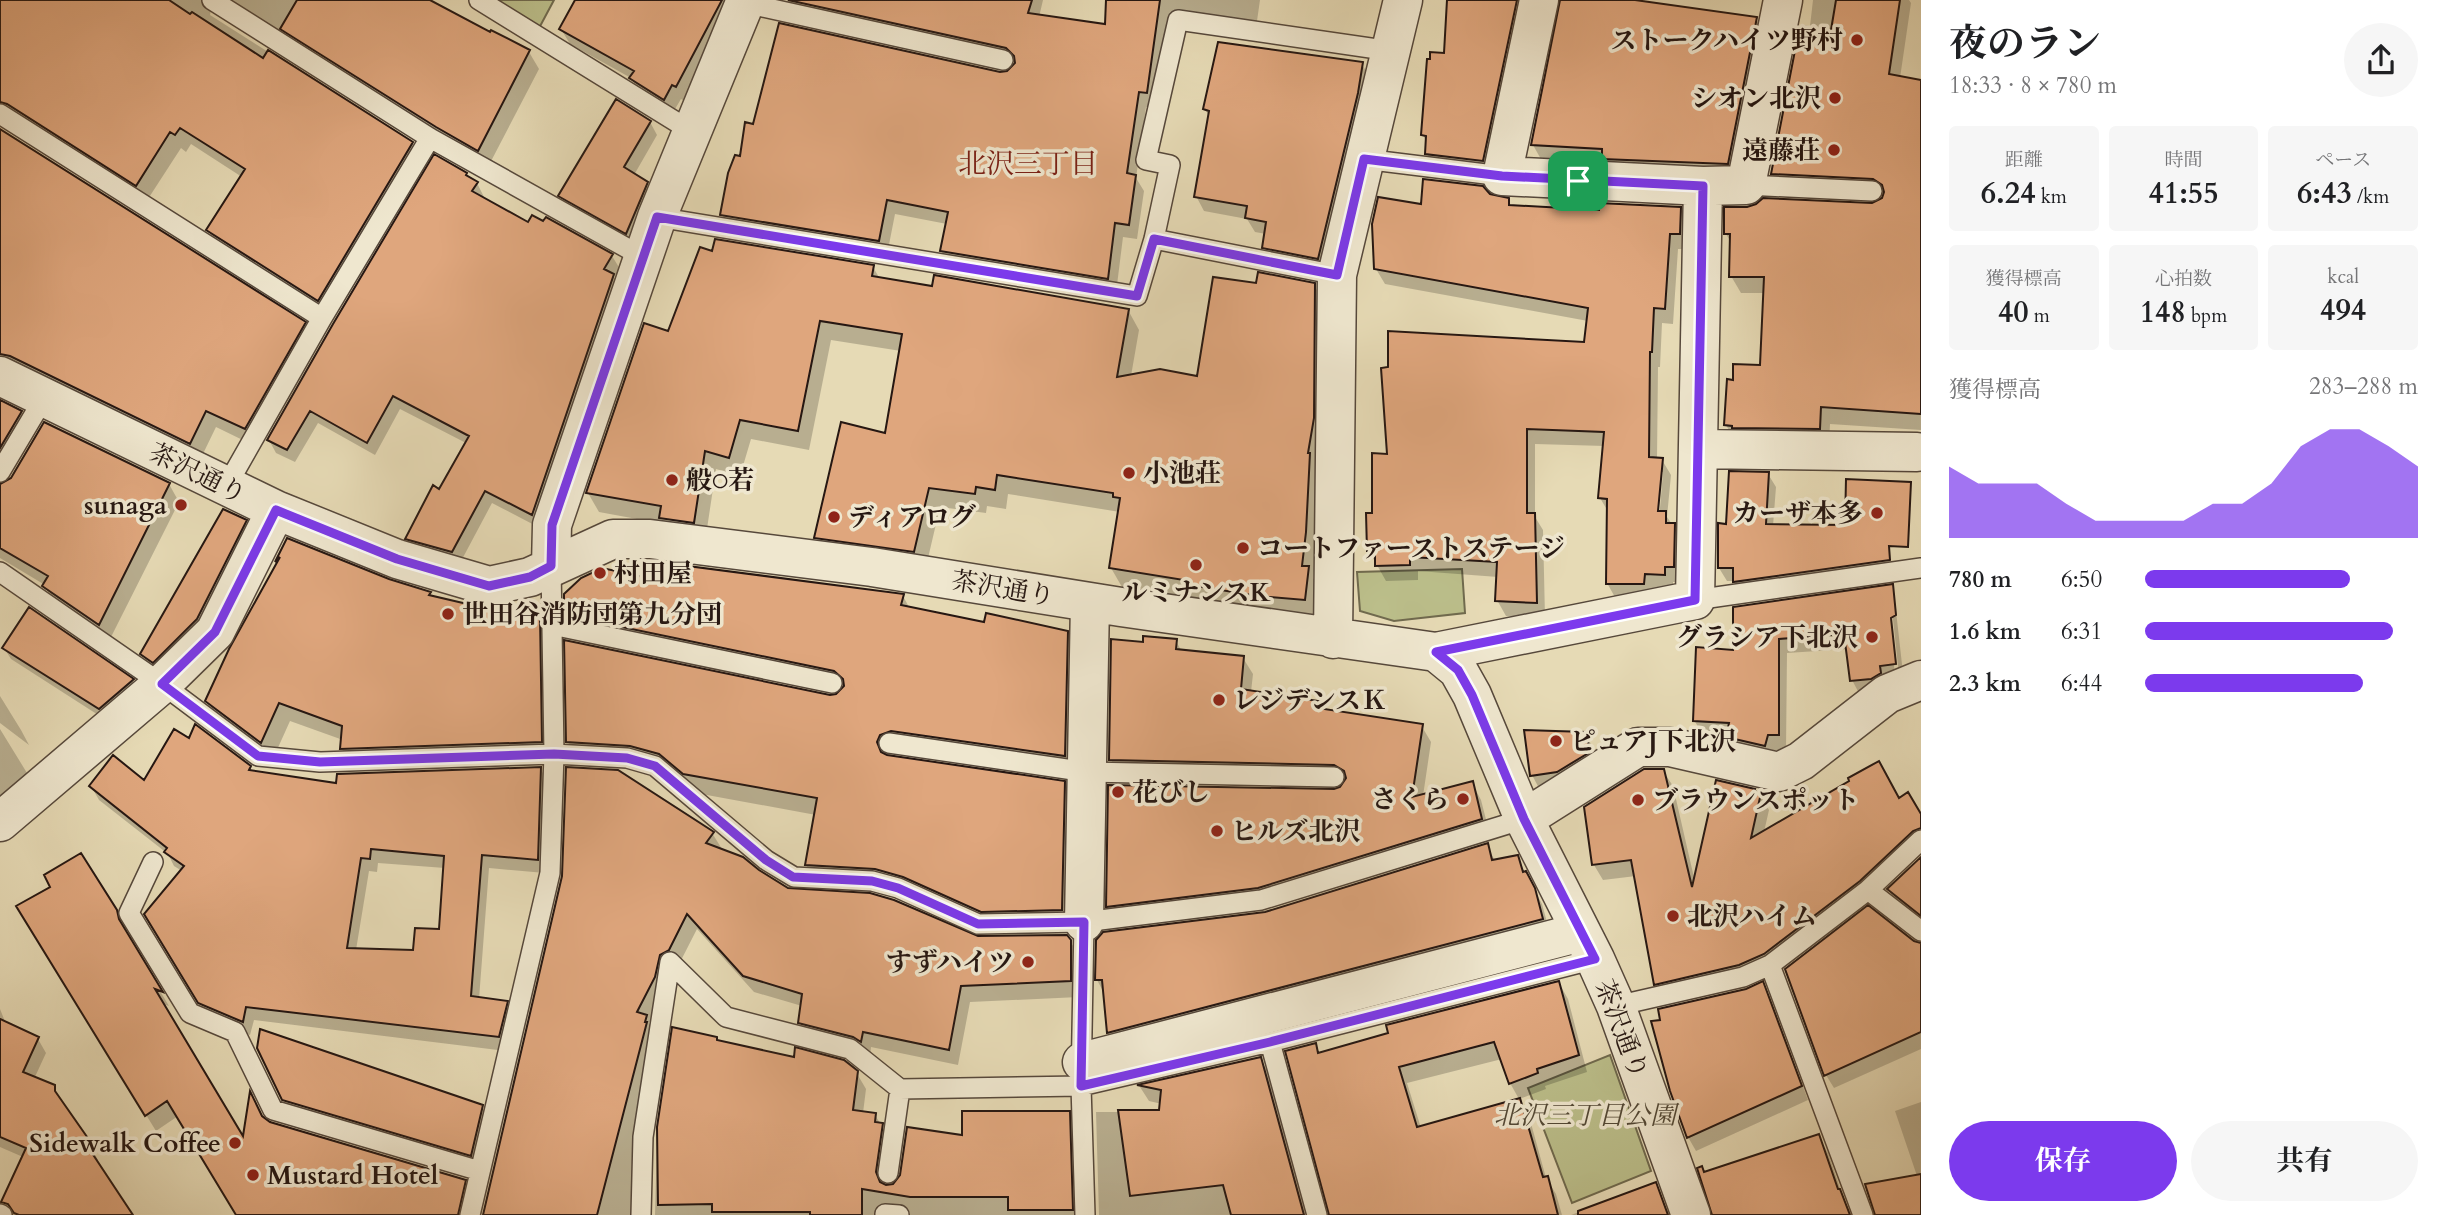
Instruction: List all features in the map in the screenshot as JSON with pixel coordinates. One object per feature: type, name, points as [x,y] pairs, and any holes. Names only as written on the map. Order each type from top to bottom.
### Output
[{"type":"street","points":[[1333,639],[1337,275],[1403,0]]},
{"type":"street","points":[[1539,0],[1502,176],[1703,186],[1746,185],[1783,0]]},
{"type":"street","points":[[551,566],[552,525],[643,257],[691,131],[745,2]]},
{"type":"street","points":[[1436,652],[1695,600],[1703,186]]},
{"type":"street","name":"茶沢通り","points":[[0,376],[276,510],[397,559],[489,586],[530,577],[613,539],[650,539],[872,567],[1333,639],[1436,652],[1458,670],[1472,695],[1524,819],[1616,1006],[1691,1215]]},
{"type":"street","points":[[1698,449],[1917,452]]},
{"type":"street","points":[[0,822],[162,684],[215,632],[276,510]]},
{"type":"street","points":[[1084,922],[1090,602]]},
{"type":"street","points":[[1524,819],[1638,747],[1670,747],[1779,772],[1801,761],[1887,694],[1921,680]]},
{"type":"street","points":[[1081,1074],[1588,946]]},
{"type":"lane","points":[[212,0],[430,138],[643,257]]},
{"type":"lane","points":[[480,0],[691,131]]},
{"type":"lane","points":[[745,2],[1003,60]]},
{"type":"lane","points":[[657,217],[1137,296],[1154,239],[1170,164],[1146,160],[1178,20],[1391,51]]},
{"type":"lane","points":[[0,114],[322,318]]},
{"type":"lane","points":[[226,487],[322,318],[430,138]]},
{"type":"lane","points":[[1364,159],[1502,176]]},
{"type":"lane","points":[[1746,185],[1872,191]]},
{"type":"lane","points":[[1154,239],[1337,275]]},
{"type":"lane","points":[[0,472],[44,398]]},
{"type":"lane","points":[[470,1215],[550,873],[554,754],[551,566]]},
{"type":"lane","points":[[1695,600],[1921,568]]},
{"type":"lane","points":[[0,572],[162,684],[258,756],[320,762],[554,754],[627,758],[655,766],[766,860],[793,877],[872,881],[898,888],[978,924],[1084,922],[1261,900],[1524,819]]},
{"type":"lane","points":[[552,625],[832,683]]},
{"type":"lane","points":[[889,743],[1087,772],[1334,777]]},
{"type":"lane","points":[[1616,1006],[1743,977],[1770,965],[1868,890],[1921,839]]},
{"type":"lane","points":[[153,862],[129,912],[190,1013],[235,1032],[273,1110],[480,1171]]},
{"type":"lane","points":[[1868,890],[1921,930]]},
{"type":"lane","points":[[1084,922],[1081,1074],[1085,1215]]},
{"type":"lane","points":[[640,1215],[643,1138],[670,962],[726,1017],[850,1049],[900,1089],[1081,1074],[1270,1042],[1588,946]]},
{"type":"lane","points":[[1770,965],[1863,1215]]},
{"type":"lane","points":[[1270,1042],[1317,1215]]},
{"type":"lane","points":[[888,1173],[900,1089]]},
{"type":"green space","points":[[491,0],[554,0],[538,30]]},
{"type":"green space","points":[[1462,569],[1465,613],[1394,621],[1360,611],[1357,572]]},
{"type":"green space","name":"北沢三丁目公園","points":[[1610,1055],[1651,1171],[1572,1203],[1528,1088]]},
{"type":"building","points":[[0,0],[169,0],[263,58],[268,50],[413,142],[318,301],[206,230],[245,169],[180,128],[175,135],[170,132],[136,186],[0,102]]},
{"type":"building","points":[[297,0],[430,0],[530,50],[478,151],[280,29]]},
{"type":"building","points":[[575,0],[722,0],[676,87],[672,85],[664,100],[629,78],[634,71],[559,29]]},
{"type":"building","points":[[788,0],[1032,0],[1028,13],[1105,24],[1106,0],[1160,0],[1147,93],[1139,92],[1127,173],[1136,175],[1129,225],[1115,223],[1108,279],[940,251],[948,212],[887,200],[879,241],[720,215],[728,173],[735,155],[740,156],[745,122],[753,124],[779,23],[1000,72],[1007,71],[1015,63],[1014,56],[1006,48]]},
{"type":"building","points":[[1447,0],[1517,0],[1483,161],[1425,154],[1426,136],[1421,135],[1427,59],[1430,59],[1430,52],[1444,53]]},
{"type":"building","points":[[1560,0],[1635,0],[1757,17],[1728,164],[1602,159],[1602,149],[1531,145]]},
{"type":"building","points":[[1836,0],[1900,0],[1889,74],[1921,80],[1921,414],[1821,407],[1820,429],[1732,428],[1724,425],[1727,379],[1733,380],[1733,364],[1760,365],[1764,277],[1729,277],[1730,234],[1724,234],[1724,207],[1747,207],[1763,198],[1872,203],[1882,198],[1884,192],[1882,185],[1873,179],[1771,174],[1798,35],[1831,30]]},
{"type":"building","points":[[1218,42],[1363,62],[1318,259],[1262,248],[1266,222],[1245,218],[1247,206],[1194,197],[1209,111],[1203,109]]},
{"type":"building","points":[[616,99],[651,121],[624,167],[648,182],[626,234],[558,196]]},
{"type":"building","points":[[0,129],[306,322],[245,429],[206,411],[190,444],[10,356],[0,354]]},
{"type":"building","points":[[434,154],[478,182],[472,191],[528,222],[532,215],[543,221],[546,217],[613,254],[604,269],[614,274],[532,515],[485,491],[452,552],[405,539],[433,485],[439,489],[469,436],[393,396],[367,443],[310,411],[287,450],[267,440]]},
{"type":"building","points":[[1423,179],[1483,186],[1490,194],[1509,198],[1509,205],[1599,210],[1599,203],[1681,207],[1680,234],[1670,234],[1665,309],[1654,308],[1650,352],[1649,457],[1663,458],[1658,511],[1666,511],[1666,523],[1675,523],[1674,567],[1665,567],[1665,575],[1645,574],[1644,584],[1606,584],[1607,499],[1598,498],[1604,432],[1527,429],[1527,513],[1535,513],[1537,603],[1495,601],[1497,562],[1410,557],[1410,565],[1375,566],[1375,551],[1367,551],[1366,513],[1372,513],[1372,453],[1387,454],[1381,368],[1388,367],[1388,331],[1584,342],[1588,308],[1374,269],[1372,224],[1378,197],[1421,204]]},
{"type":"building","points":[[715,239],[874,265],[872,276],[932,286],[934,275],[1129,309],[1117,377],[1160,369],[1197,376],[1213,277],[1256,283],[1258,272],[1315,283],[1314,418],[1308,453],[1306,532],[1302,566],[1309,566],[1305,600],[1258,596],[1183,584],[1184,580],[1109,568],[1120,498],[1113,497],[1113,493],[997,475],[995,490],[976,487],[975,494],[929,488],[914,552],[814,538],[841,422],[885,433],[902,334],[820,321],[798,431],[740,420],[729,458],[705,451],[694,523],[659,518],[661,506],[586,493],[644,323],[668,331],[700,247],[712,251]]},
{"type":"building","points":[[0,400],[22,411],[0,448]]},
{"type":"building","points":[[44,422],[170,483],[99,625],[42,586],[48,576],[0,548],[0,484],[11,478]]},
{"type":"building","points":[[1729,471],[1769,472],[1766,524],[1845,525],[1846,479],[1911,482],[1908,547],[1889,546],[1890,560],[1733,582],[1733,568],[1718,568],[1718,523],[1726,524]]},
{"type":"building","points":[[223,509],[247,520],[197,619],[153,663],[140,654]]},
{"type":"building","points":[[287,538],[389,579],[431,592],[429,595],[536,620],[540,616],[542,742],[340,749],[342,726],[279,703],[261,743],[205,701],[229,649],[280,557],[275,562]]},
{"type":"building","points":[[649,561],[904,594],[901,605],[984,622],[986,613],[1068,631],[1065,756],[891,731],[880,735],[877,742],[881,752],[887,755],[1065,781],[1062,910],[981,912],[903,877],[875,869],[805,865],[817,798],[683,774],[659,754],[630,746],[566,742],[564,640],[830,695],[836,694],[844,686],[843,679],[834,671],[564,615],[564,594],[581,578],[602,568],[644,577]]},
{"type":"building","points":[[1893,584],[1896,615],[1891,618],[1896,664],[1880,666],[1881,673],[1871,679],[1850,681],[1844,634],[1779,639],[1779,735],[1768,735],[1765,746],[1726,737],[1729,723],[1693,721],[1696,647],[1733,650],[1733,607]]},
{"type":"building","points":[[29,607],[134,679],[99,709],[2,648]]},
{"type":"building","points":[[1143,636],[1177,639],[1176,649],[1244,656],[1241,689],[1325,702],[1324,709],[1423,724],[1412,797],[1473,781],[1482,819],[1258,888],[1106,907],[1108,785],[1334,789],[1340,787],[1346,778],[1344,771],[1334,765],[1109,760],[1111,639],[1143,642]]},
{"type":"building","points":[[195,724],[251,766],[249,770],[336,783],[337,774],[541,767],[538,860],[482,855],[471,996],[508,1001],[499,1037],[246,1007],[243,1022],[198,1003],[144,914],[184,866],[164,852],[167,848],[89,786],[113,755],[144,780],[174,729],[189,738]],"holes":[[[371,849],[444,856],[439,929],[415,928],[413,950],[347,948],[361,858],[370,859]]]},
{"type":"building","name":"ピュアJ下北沢","points":[[1524,730],[1586,732],[1590,752],[1557,772],[1530,776]]},
{"type":"building","points":[[1879,761],[1899,798],[1908,792],[1921,814],[1921,828],[1913,831],[1860,881],[1764,954],[1739,965],[1654,985],[1631,860],[1592,865],[1584,807],[1644,769],[1664,769],[1692,887],[1716,780],[1755,789],[1754,791],[1761,793],[1751,838]]},
{"type":"building","points":[[566,767],[618,770],[714,832],[706,843],[743,857],[788,888],[870,893],[894,900],[978,936],[1067,935],[1071,940],[1071,981],[961,986],[949,1050],[863,1032],[861,1042],[853,1037],[798,1023],[802,994],[743,976],[687,914],[669,950],[660,955],[655,977],[637,1012],[647,1015],[647,1022],[597,1215],[483,1215],[562,876]]},
{"type":"building","points":[[1488,843],[1492,860],[1518,855],[1523,872],[1526,871],[1535,888],[1543,919],[1107,1033],[1102,980],[1095,980],[1096,940],[1103,932],[1265,912]]},
{"type":"building","points":[[81,853],[163,992],[155,989],[243,1136],[250,1091],[262,1116],[270,1122],[466,1180],[458,1215],[236,1215],[167,1101],[145,1116],[16,906],[50,887],[44,875]]},
{"type":"building","points":[[1921,857],[1921,916],[1887,889]]},
{"type":"building","points":[[1868,905],[1914,941],[1921,943],[1921,1032],[1824,1076],[1785,969]]},
{"type":"building","points":[[1559,981],[1579,1055],[1537,1069],[1538,1073],[1509,1084],[1494,1042],[1399,1067],[1417,1127],[1520,1098],[1543,1177],[1548,1176],[1558,1215],[1329,1215],[1285,1051],[1316,1043],[1318,1053],[1388,1033],[1386,1025]]},
{"type":"building","points":[[1763,981],[1802,1086],[1687,1138],[1670,1091],[1651,1021],[1660,1020],[1658,1009],[1746,989]]},
{"type":"building","points":[[0,1019],[39,1037],[23,1072],[55,1085],[55,1091],[92,1144],[88,1147],[133,1215],[19,1215],[14,1213],[8,1204],[1,1202],[26,1148],[0,1137]]},
{"type":"building","points":[[672,1027],[794,1057],[795,1047],[844,1060],[858,1071],[853,1110],[876,1113],[875,1122],[883,1123],[876,1172],[880,1182],[886,1185],[893,1184],[900,1175],[907,1127],[962,1135],[962,1111],[1070,1111],[1073,1210],[1008,1210],[1008,1197],[910,1197],[862,1189],[862,1215],[712,1212],[712,1204],[658,1205],[657,1127]]},
{"type":"building","points":[[260,1029],[483,1105],[471,1156],[282,1100],[257,1048]]},
{"type":"building","points":[[1261,1057],[1304,1215],[1231,1215],[1223,1185],[1130,1196],[1118,1110],[1159,1110],[1161,1090],[1137,1085]]},
{"type":"building","points":[[1819,1134],[1850,1215],[1712,1215],[1697,1168],[1702,1166],[1704,1172]]},
{"type":"building","points":[[1921,1174],[1921,1215],[1875,1215],[1865,1184]]},
{"type":"building","points":[[1656,1182],[1668,1215],[1578,1215],[1578,1211]]},
{"type":"place","name":"ストークハイツ野村","points":[[1857,40]]},
{"type":"place","name":"シオン北沢","points":[[1835,98]]},
{"type":"place","name":"遠藤荘","points":[[1834,150]]},
{"type":"place","name":"小池荘","points":[[1129,473]]},
{"type":"place","name":"般○若","points":[[672,480]]},
{"type":"place","name":"sunaga","points":[[181,505]]},
{"type":"place","name":"カーザ本多","points":[[1877,513]]},
{"type":"place","name":"ディアログ","points":[[834,517]]},
{"type":"place","name":"コートファーストステージ","points":[[1243,548]]},
{"type":"place","name":"ルミナンスK","points":[[1196,565]]},
{"type":"place","name":"村田屋","points":[[600,573]]},
{"type":"place","name":"世田谷消防団第九分団","points":[[448,614]]},
{"type":"place","name":"グラシア下北沢","points":[[1872,637]]},
{"type":"place","name":"レジデンスＫ","points":[[1219,700]]},
{"type":"place","name":"ピュアJ下北沢","points":[[1556,741]]},
{"type":"place","name":"花びし","points":[[1118,792]]},
{"type":"place","name":"さくら","points":[[1463,799]]},
{"type":"place","name":"ブラウンスポット","points":[[1638,800]]},
{"type":"place","name":"ヒルズ北沢","points":[[1217,831]]},
{"type":"place","name":"北沢ハイム","points":[[1673,916]]},
{"type":"place","name":"すずハイツ","points":[[1028,962]]},
{"type":"place","name":"Sidewalk Coffee","points":[[235,1143]]},
{"type":"place","name":"Mustard Hotel","points":[[253,1175]]},
{"type":"district","name":"北沢三丁目","points":[[1028,163]]},
{"type":"route","points":[[1364,159],[1502,176],[1578,181],[1703,186],[1695,600],[1436,652],[1458,670],[1472,695],[1524,819],[1595,959],[1270,1042],[1081,1086],[1084,922],[978,924],[898,888],[872,881],[793,877],[766,860],[655,766],[627,758],[554,754],[320,762],[258,756],[162,684],[215,632],[276,510],[397,559],[489,586],[530,577],[551,566],[552,525],[657,217],[1137,296],[1154,239],[1337,275],[1364,159]]}]
